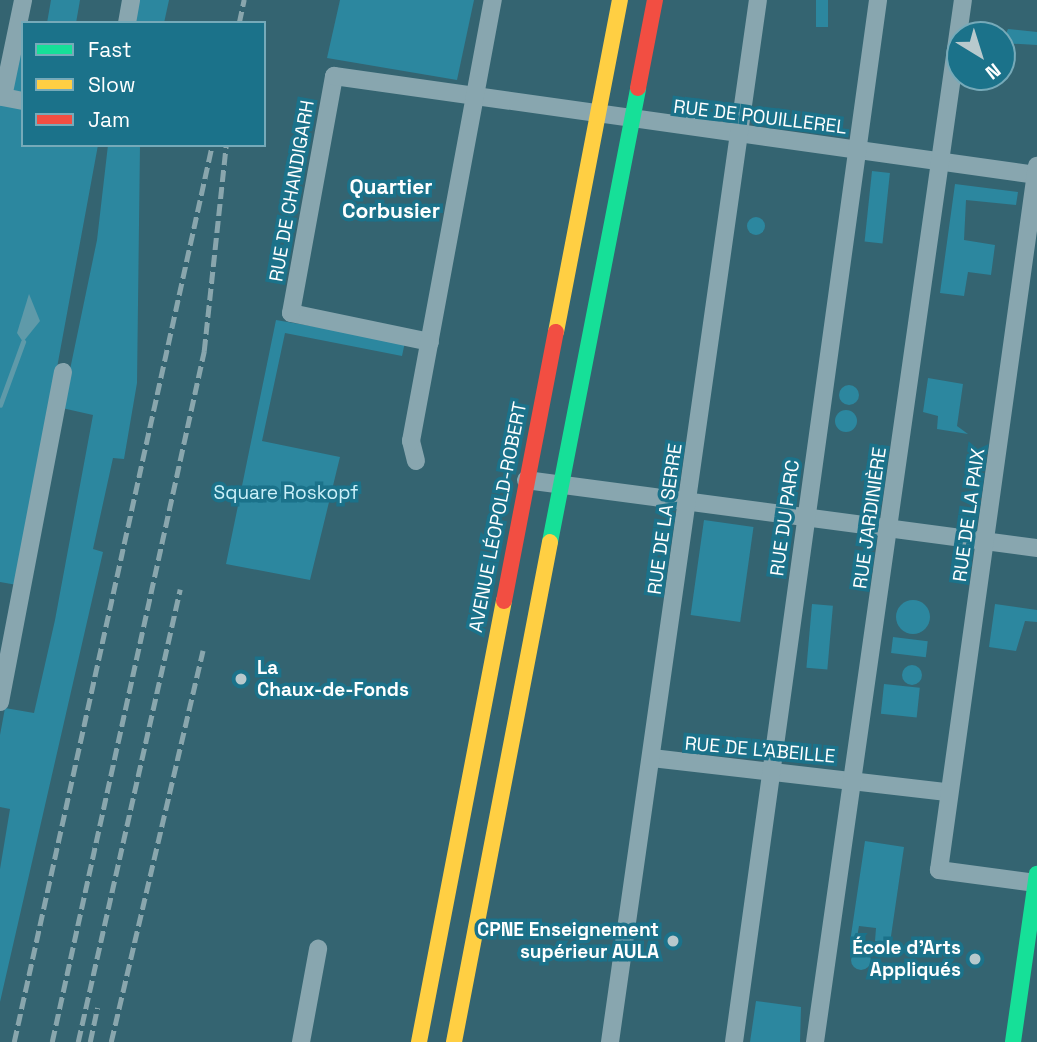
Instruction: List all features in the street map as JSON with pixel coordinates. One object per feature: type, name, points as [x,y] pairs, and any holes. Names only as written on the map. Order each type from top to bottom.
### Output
[{"type":"main road","name":"AVENUE LÉOPOLD-ROBERT","points":[[419,1042],[620,0]]},
{"type":"main road","points":[[454,1042],[655,0]]},
{"type":"main road","points":[[1013,1042],[1036,884]]},
{"type":"street","points":[[21,102],[3,97],[23,0]]},
{"type":"street","points":[[127,21],[131,0]]},
{"type":"street","points":[[416,461],[411,441],[479,94],[493,0]]},
{"type":"street","name":"RUE DE LA SERRE","points":[[610,1042],[758,0]]},
{"type":"street","name":"RUE DU PARC","points":[[734,1042],[877,0]]},
{"type":"street","name":"RUE JARDINIÈRE","points":[[815,1042],[855,780],[963,0]]},
{"type":"street","name":"RUE DE POUILLEREL","points":[[334,76],[454,97],[479,94],[597,116],[939,162],[1037,172]]},
{"type":"street","name":"RUE DE CHANDIGARH","points":[[334,76],[291,313],[430,342]]},
{"type":"street","name":"RUE DE LA PAIX","points":[[1036,884],[939,870],[947,792],[987,541],[1037,172]]},
{"type":"street","points":[[0,702],[63,372]]},
{"type":"street","points":[[526,480],[563,481],[1037,548]]},
{"type":"street","name":"RUE DE L'ABEILLE","points":[[652,758],[947,792]]},
{"type":"street","points":[[301,1042],[318,950]]},
{"type":"street","points":[[436,956],[454,967],[463,994]]},
{"type":"green space","points":[[51,0],[80,0],[76,21],[47,21]]},
{"type":"green space","points":[[135,0],[169,0],[164,21],[130,21]]},
{"type":"green space","points":[[340,0],[474,0],[457,80],[327,58]]},
{"type":"green space","points":[[816,0],[828,0],[828,27],[816,27]]},
{"type":"green space","points":[[1016,30],[1037,32],[1037,45],[1016,44]]},
{"type":"green space","points":[[21,45],[21,98],[7,95]]},
{"type":"green space","points":[[0,104],[21,107],[21,147],[98,147],[17,585],[0,582]]},
{"type":"green space","points":[[108,147],[140,147],[137,383],[124,459],[113,458],[93,549],[103,552],[0,1002],[0,869],[10,809],[0,807],[0,735],[5,708],[34,713],[55,620],[93,415],[62,408],[97,240]]},
{"type":"green space","points":[[872,171],[890,173],[882,243],[865,242]]},
{"type":"green space","points":[[955,184],[1018,192],[1016,205],[966,200],[964,240],[995,245],[991,275],[968,272],[964,296],[940,293]]},
{"type":"green space","points":[[752,217],[760,217],[765,226],[763,233],[752,235],[747,230],[747,222]]},
{"type":"green space","name":"Square Roskopf","points":[[276,320],[405,342],[402,356],[285,333],[262,441],[340,457],[310,580],[226,564]]},
{"type":"green space","points":[[928,378],[963,384],[957,426],[968,434],[937,429],[938,416],[923,412]]},
{"type":"green space","points":[[845,385],[853,385],[859,395],[853,405],[845,405],[839,399],[839,391]]},
{"type":"green space","points":[[846,410],[854,413],[857,421],[854,429],[846,432],[838,429],[835,421],[838,413]]},
{"type":"green space","points":[[704,520],[754,527],[740,622],[691,615]]},
{"type":"green space","points":[[913,600],[925,605],[930,617],[925,629],[913,634],[901,629],[896,617],[901,605]]},
{"type":"green space","points":[[812,604],[833,606],[827,670],[806,668]]},
{"type":"green space","points":[[995,604],[1037,610],[1037,622],[1025,621],[1016,651],[989,647]]},
{"type":"green space","points":[[893,637],[928,641],[926,657],[891,653]]},
{"type":"green space","points":[[912,665],[919,668],[922,675],[919,682],[912,685],[905,682],[902,675],[905,668]]},
{"type":"green space","points":[[884,684],[920,688],[917,718],[881,714]]},
{"type":"green space","points":[[865,841],[904,847],[890,943],[875,941],[876,928],[859,926],[856,943],[850,942]]},
{"type":"green space","points":[[857,950],[865,950],[871,960],[865,970],[857,970],[851,964],[851,956]]},
{"type":"green space","points":[[756,1001],[801,1007],[800,1042],[750,1042]]},
{"type":"shaded area","points":[[29,294],[40,321],[23,342],[17,333]]},
{"type":"waterway","points":[[0,405],[23,342]]},
{"type":"railway","points":[[239,21],[244,0]]},
{"type":"railway","points":[[14,1042],[212,147]]},
{"type":"railway","points":[[52,1042],[204,351],[226,147]]},
{"type":"railway","points":[[78,1042],[180,589]]},
{"type":"railway","points":[[111,1042],[203,651]]},
{"type":"railway","points":[[90,1042],[97,1008]]},
{"type":"traffic: fast","points":[[550,542],[638,88]]},
{"type":"traffic: fast","points":[[1013,1042],[1037,874]]},
{"type":"traffic: slow","points":[[556,332],[620,0]]},
{"type":"traffic: slow","points":[[454,1042],[550,542]]},
{"type":"traffic: slow","points":[[419,1042],[504,601]]},
{"type":"traffic: jam","points":[[638,88],[655,0]]},
{"type":"traffic: jam","points":[[504,601],[556,332]]},
{"type":"place","name":"La Chaux-de-Fonds","points":[[241,679]]},
{"type":"place","name":"CPNE Enseignement supérieur AULA","points":[[673,941]]},
{"type":"place","name":"École d'Arts Appliqués","points":[[975,959]]},
{"type":"district","name":"Quartier Corbusier","points":[[391,199]]}]
